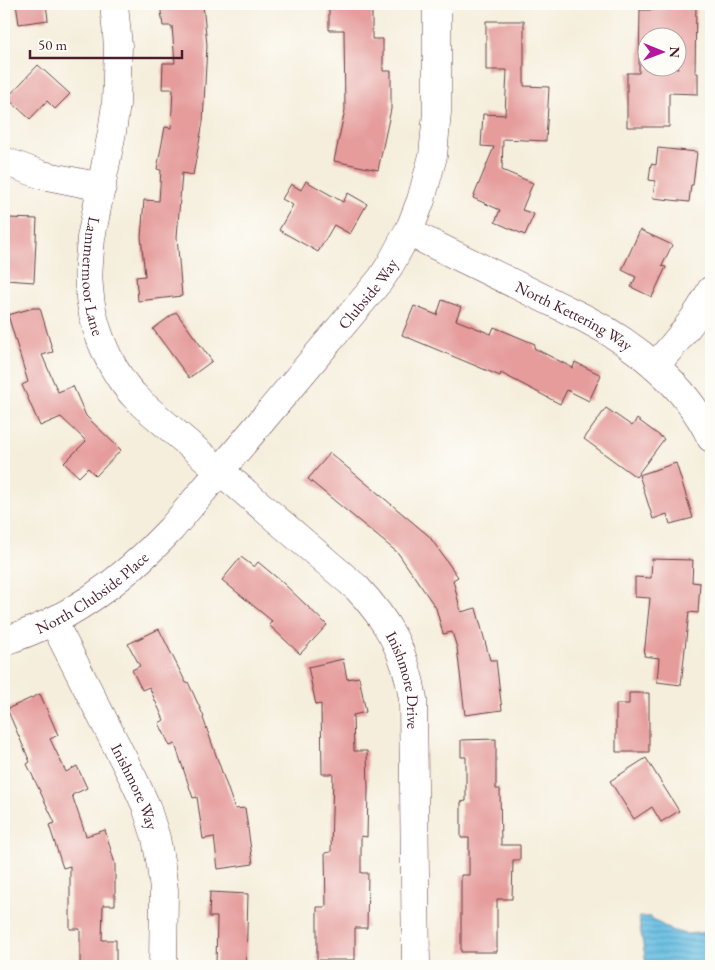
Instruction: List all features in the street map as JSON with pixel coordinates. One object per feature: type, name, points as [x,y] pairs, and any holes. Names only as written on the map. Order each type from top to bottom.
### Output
[{"type":"street","name":"Lammermoor Lane","points":[[114,4],[118,46],[116,104],[90,254],[89,287],[94,320],[105,352],[129,390],[142,404],[220,470]]},
{"type":"street","name":"Clubside Way","points":[[171,529],[374,288],[390,265],[408,232],[421,200],[433,156],[437,112],[437,4]]},
{"type":"street","points":[[4,161],[42,175],[102,188]]},
{"type":"street","name":"North Kettering Way","points":[[408,232],[607,330],[625,342],[655,366],[683,395],[700,418],[711,438]]},
{"type":"street","points":[[655,366],[678,339],[711,290]]},
{"type":"street","name":"Inishmore Drive","points":[[220,470],[340,572],[369,600],[393,635],[403,658],[412,690],[414,718],[416,966]]},
{"type":"street","name":"North Clubside Place","points":[[4,641],[53,621],[102,591],[141,559],[171,529]]},
{"type":"street","name":"Inishmore Way","points":[[53,621],[134,780],[149,814],[156,838],[163,884],[163,966]]},
{"type":"water","points":[[639,917],[650,917],[670,930],[686,934],[711,932],[711,966],[646,966]]},
{"type":"building","points":[[16,4],[46,4],[48,20],[19,24]]},
{"type":"building","points":[[160,4],[203,4],[207,45],[203,122],[193,175],[182,173],[177,237],[182,296],[138,301],[136,277],[145,276],[141,237],[144,200],[159,201],[161,170],[157,169],[165,127],[171,128],[173,89],[162,89],[163,63],[175,63],[172,26],[163,26]]},
{"type":"building","points":[[329,4],[372,4],[372,39],[383,39],[383,71],[391,71],[391,109],[378,170],[334,161],[345,110],[344,30],[329,30]]},
{"type":"building","points":[[657,4],[696,4],[695,73],[698,73],[698,94],[669,93],[669,127],[627,127],[627,73],[638,73],[638,78],[688,78],[688,28],[640,28],[640,10],[656,10]]},
{"type":"building","points":[[486,21],[524,21],[524,86],[549,87],[546,141],[503,139],[502,170],[533,183],[522,210],[534,214],[525,235],[495,222],[500,210],[473,198],[494,147],[481,146],[483,114],[505,115],[507,70],[486,70]]},
{"type":"building","points":[[38,65],[70,94],[55,109],[47,101],[30,119],[7,98]]},
{"type":"building","points":[[658,148],[697,152],[689,202],[653,198],[655,181],[649,180],[651,164],[656,165]]},
{"type":"building","points":[[306,181],[343,202],[348,193],[367,204],[350,234],[334,225],[318,252],[279,230],[293,205],[282,199],[291,184],[301,190]]},
{"type":"building","points":[[9,218],[37,219],[34,282],[6,280]]},
{"type":"building","points":[[640,230],[672,245],[662,266],[666,267],[652,297],[631,287],[636,277],[622,270]]},
{"type":"building","points":[[442,300],[461,307],[456,320],[491,334],[494,327],[535,344],[534,348],[573,368],[575,362],[601,375],[589,401],[567,390],[560,404],[501,373],[500,376],[402,335],[414,306],[437,315]]},
{"type":"building","points":[[40,308],[53,352],[42,355],[58,392],[73,386],[86,416],[121,450],[96,476],[88,468],[79,477],[64,463],[86,441],[61,417],[40,426],[22,385],[28,382],[8,315]]},
{"type":"building","points":[[176,312],[212,361],[189,378],[153,329]]},
{"type":"building","points":[[606,408],[632,426],[637,419],[664,439],[636,477],[584,439]]},
{"type":"building","points":[[330,453],[429,536],[458,577],[453,580],[461,612],[476,608],[490,660],[496,660],[502,710],[465,715],[457,648],[452,632],[443,634],[436,608],[398,553],[308,479]]},
{"type":"building","points":[[676,463],[693,518],[670,524],[667,514],[653,519],[639,475]]},
{"type":"building","points":[[241,557],[254,567],[258,562],[327,625],[300,654],[269,625],[272,621],[222,580]]},
{"type":"building","points":[[652,559],[693,560],[692,582],[700,583],[698,613],[689,612],[681,685],[657,682],[659,658],[644,656],[650,598],[635,597],[635,577],[651,578]]},
{"type":"building","points":[[159,629],[186,683],[188,682],[204,717],[235,809],[245,808],[253,864],[218,869],[214,837],[203,839],[197,797],[193,798],[175,744],[170,746],[159,723],[164,720],[149,687],[142,690],[132,670],[140,666],[128,644]]},
{"type":"building","points":[[343,659],[347,679],[359,677],[366,712],[353,715],[354,751],[367,751],[367,837],[361,836],[361,873],[368,873],[367,928],[355,928],[355,960],[317,960],[317,907],[326,907],[325,853],[331,852],[333,774],[322,774],[321,704],[316,705],[308,667]]},
{"type":"building","points":[[629,693],[649,693],[649,752],[616,752],[616,704],[629,704]]},
{"type":"building","points":[[40,694],[58,735],[50,739],[66,772],[77,766],[87,788],[72,795],[86,836],[105,830],[115,864],[115,905],[103,905],[102,940],[116,940],[116,966],[80,966],[80,929],[70,929],[70,866],[63,868],[49,825],[55,823],[27,764],[30,762],[7,709]]},
{"type":"building","points":[[496,739],[496,789],[500,789],[501,845],[520,845],[520,860],[513,860],[512,899],[497,899],[497,952],[461,952],[461,875],[469,875],[469,838],[461,838],[461,802],[466,801],[466,757],[461,757],[461,740]]},
{"type":"building","points":[[646,758],[679,811],[661,822],[652,807],[634,819],[610,781]]},
{"type":"building","points":[[210,892],[248,894],[246,966],[216,966],[217,917],[209,917]]}]
